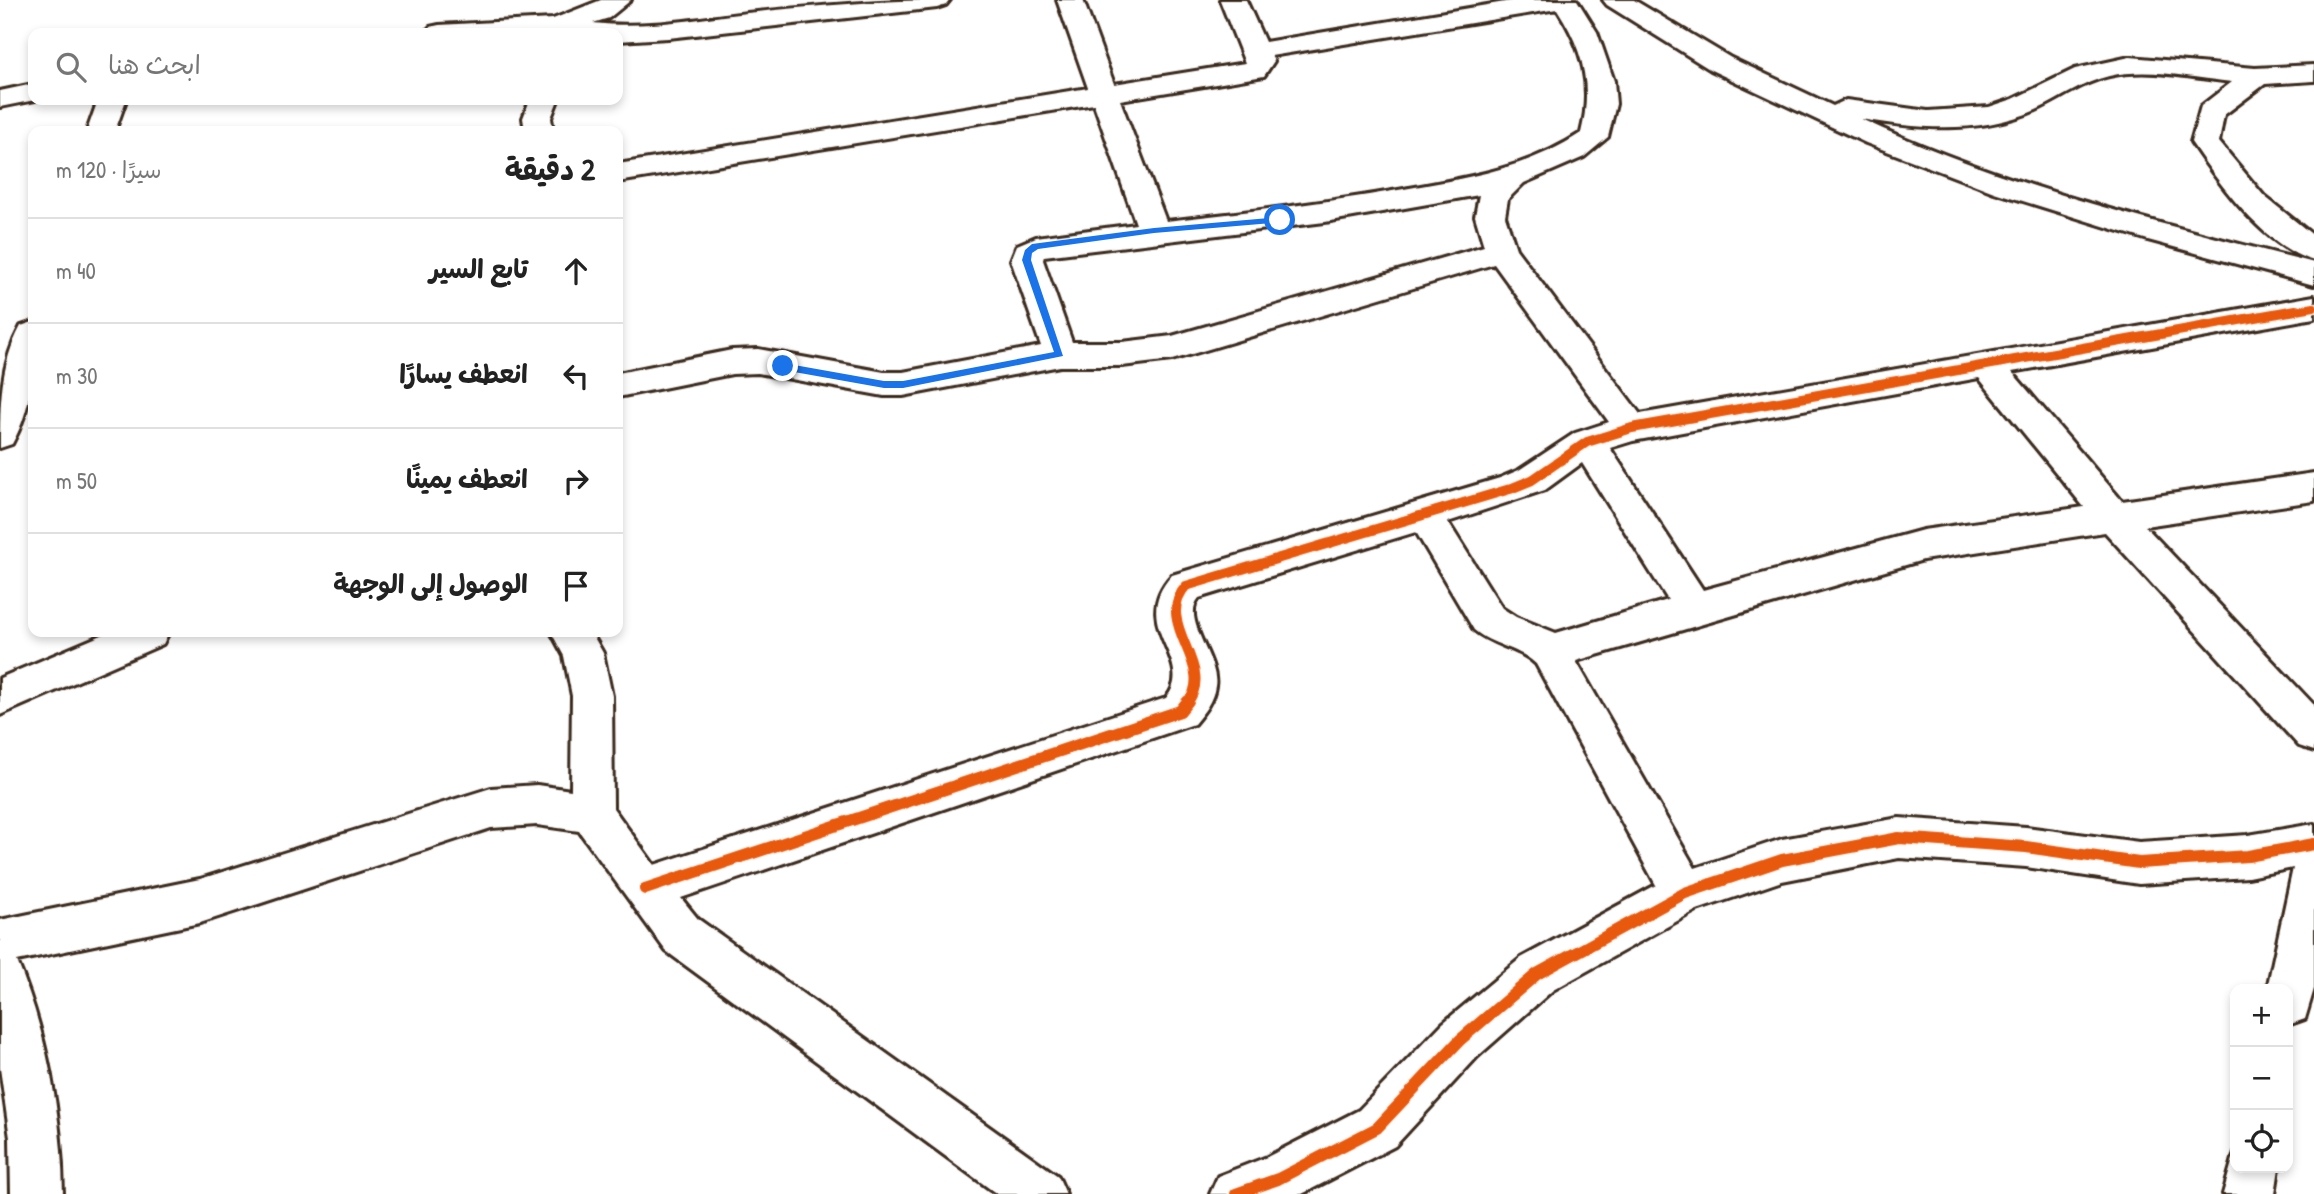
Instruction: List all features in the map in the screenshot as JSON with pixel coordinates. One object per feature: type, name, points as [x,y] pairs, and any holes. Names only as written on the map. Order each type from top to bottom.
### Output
[{"type":"street","points":[[556,27],[600,12],[618,0]]},
{"type":"street","points":[[623,32],[668,30],[937,0]]},
{"type":"street","points":[[1070,0],[1154,230]]},
{"type":"street","points":[[623,172],[1254,70],[1260,61],[1233,0]]},
{"type":"street","points":[[1060,354],[1027,260],[1028,252],[1036,247],[1154,230],[1214,228],[1347,211],[1512,179],[1565,159],[1594,137],[1602,95],[1591,54],[1573,12],[1564,0],[1256,51]]},
{"type":"street","points":[[1616,0],[1721,64],[1876,137],[2006,185],[2159,233],[2314,274]]},
{"type":"street","points":[[488,28],[565,28]]},
{"type":"street","points":[[1774,88],[1834,106],[1892,116],[1961,121],[2010,110],[2049,93],[2080,75],[2114,66],[2207,70],[2257,76],[2314,73]]},
{"type":"street","points":[[2257,76],[2211,112],[2206,142],[2234,185],[2284,231],[2314,251]]},
{"type":"street","points":[[0,99],[28,93]]},
{"type":"street","points":[[103,126],[110,105]]},
{"type":"street","points":[[538,126],[537,118],[542,105]]},
{"type":"street","points":[[1512,179],[1493,195],[1490,216],[1502,251],[1632,428]]},
{"type":"street","points":[[623,384],[732,362],[758,361],[884,384],[903,384],[1060,354],[1122,354],[1172,348],[1502,251]]},
{"type":"street","points":[[645,889],[1180,711],[1193,700],[1198,686],[1177,617],[1176,599],[1186,586],[1532,480],[1587,442],[1632,428],[2314,307]]},
{"type":"street","points":[[0,435],[28,349]]},
{"type":"street","points":[[1988,366],[2115,519],[2314,733]]},
{"type":"street","points":[[1587,442],[1694,608]]},
{"type":"street","points":[[1550,652],[1694,608],[1923,545],[2115,519],[2314,487]]},
{"type":"street","points":[[1424,514],[1488,619],[1497,628],[1530,636],[1550,652],[1685,893]]},
{"type":"street","points":[[0,697],[138,637]]},
{"type":"street","points":[[573,637],[583,653],[592,696],[592,813],[645,889],[682,935],[1040,1194]]},
{"type":"street","points":[[0,942],[200,901],[491,808],[537,805],[592,813]]},
{"type":"street","points":[[1236,1194],[1278,1179],[1377,1128],[1460,1040],[1537,974],[1685,893],[1782,860],[1899,838],[2026,847],[2139,863],[2248,856],[2314,844]]},
{"type":"street","points":[[2292,984],[2314,872]]},
{"type":"street","points":[[0,976],[26,1065],[39,1157],[37,1194]]},
{"type":"street","points":[[2249,1194],[2253,1173]]},
{"type":"cycle path","points":[[645,889],[1180,711],[1192,697],[1196,684],[1190,656],[1174,614],[1176,599],[1186,586],[1510,489],[1532,480],[1587,442],[1632,428],[2314,307]]},
{"type":"cycle path","points":[[1236,1194],[1278,1179],[1377,1128],[1460,1040],[1537,974],[1685,893],[1782,860],[1899,838],[2026,847],[2139,863],[2248,856],[2314,844]]},
{"type":"route","points":[[783,366],[884,384],[903,384],[1060,354],[1027,260],[1028,252],[1036,247],[1154,230],[1214,228],[1280,220]]}]
